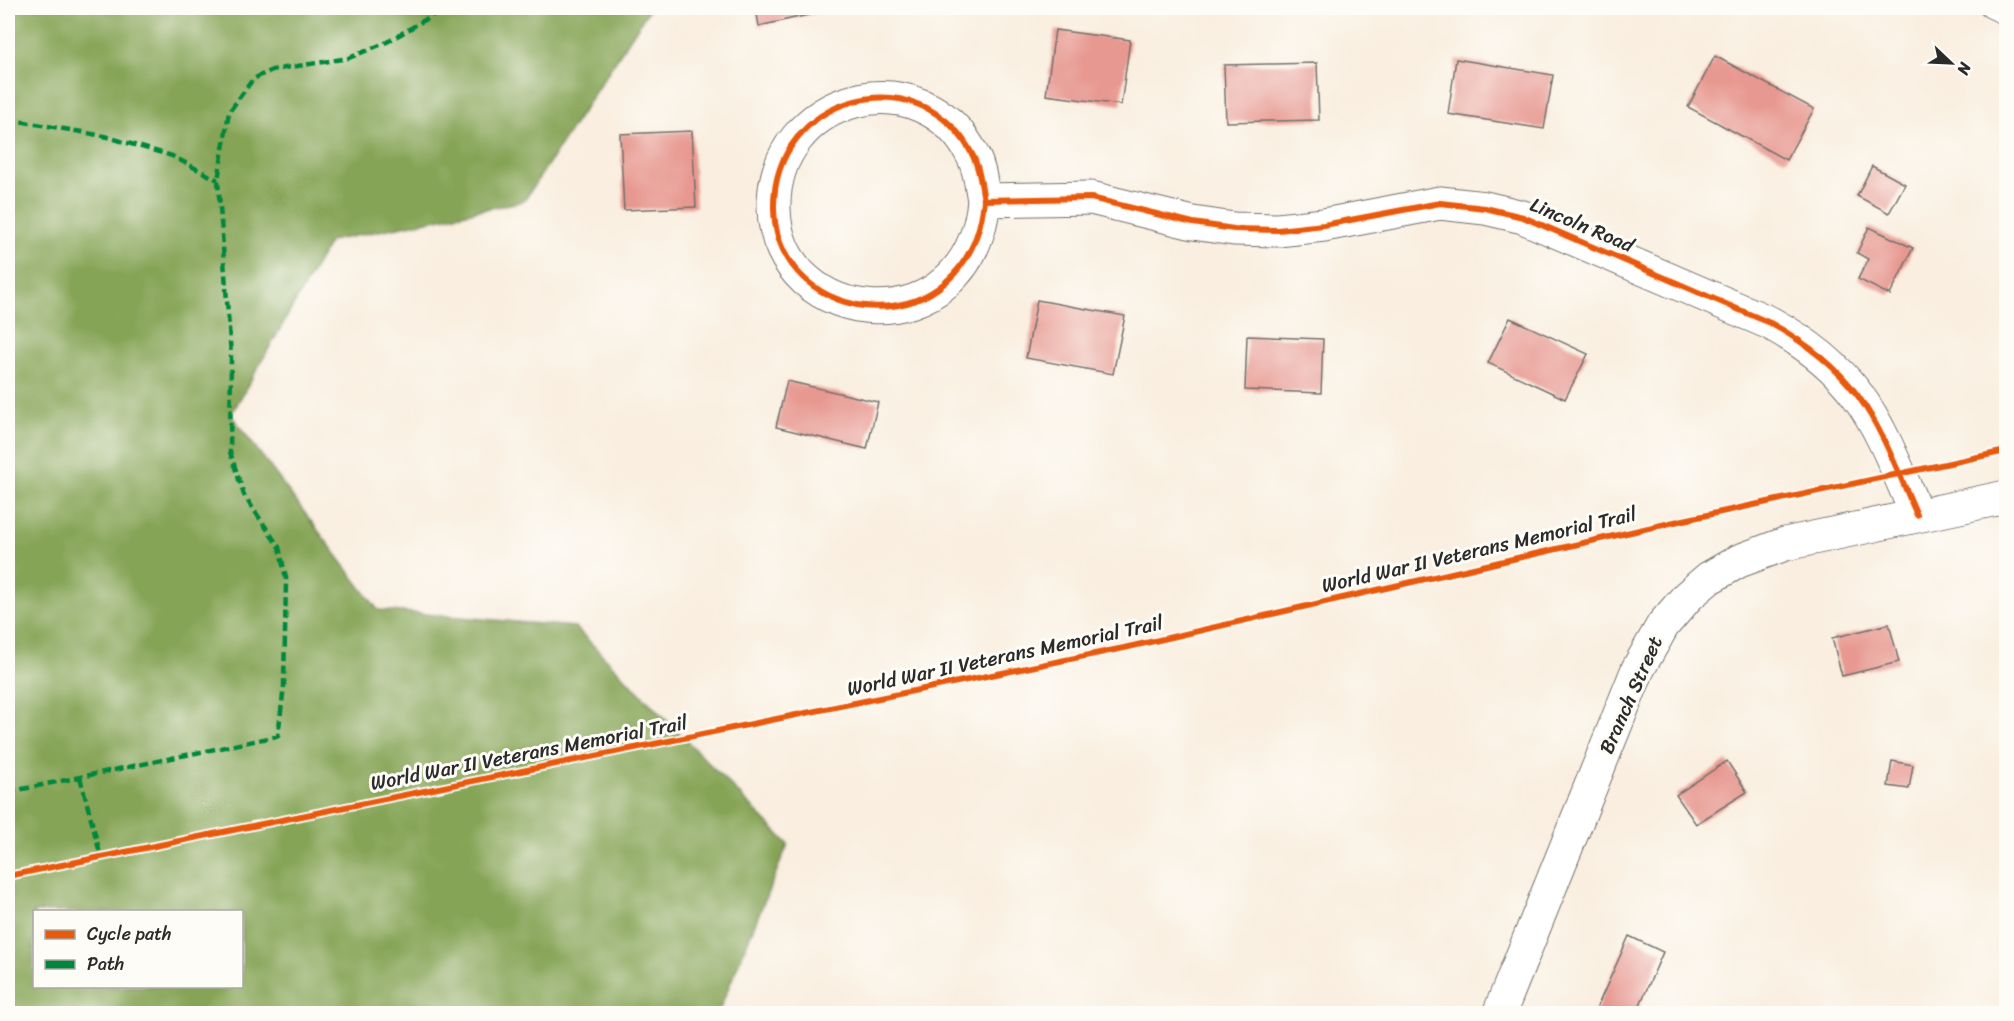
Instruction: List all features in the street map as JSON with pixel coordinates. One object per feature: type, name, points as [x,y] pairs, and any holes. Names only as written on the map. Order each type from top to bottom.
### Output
[{"type":"street","points":[[885,97],[906,101],[928,109],[946,121],[961,137],[973,156],[984,200],[982,221],[976,242],[951,278],[934,291],[894,307],[851,304],[813,285],[797,269],[785,251],[777,231],[774,210],[775,188],[780,166],[804,128],[841,104],[862,98],[885,97]]},
{"type":"street","name":"Lincoln Road","points":[[984,200],[1091,198],[1193,223],[1234,229],[1278,230],[1324,225],[1440,203],[1485,208],[1523,218],[1770,323],[1804,342],[1837,370],[1864,401],[1883,435],[1917,515]]},
{"type":"street","name":"Branch Street","points":[[1499,1014],[1638,669],[1663,625],[1677,607],[1709,578],[1754,555],[1785,544],[2007,497]]},
{"type":"lane","points":[[1989,8],[2007,16]]},
{"type":"green space","points":[[8,8],[650,8],[524,201],[330,241],[231,415],[378,610],[575,627],[788,844],[718,1013],[8,1013]]},
{"type":"building","points":[[756,8],[839,8],[759,26]]},
{"type":"building","points":[[1055,30],[1130,40],[1121,105],[1046,95]]},
{"type":"building","points":[[1715,56],[1814,109],[1786,160],[1688,107]]},
{"type":"building","points":[[1456,59],[1553,75],[1544,129],[1448,114]]},
{"type":"building","points":[[1317,63],[1319,120],[1226,122],[1224,65]]},
{"type":"building","points":[[692,131],[696,207],[624,210],[620,134]]},
{"type":"building","points":[[1872,166],[1905,184],[1889,213],[1857,196]]},
{"type":"building","points":[[1869,227],[1913,248],[1890,295],[1858,279],[1868,259],[1857,253]]},
{"type":"building","points":[[1037,300],[1125,316],[1113,374],[1026,358]]},
{"type":"building","points":[[1510,318],[1588,354],[1565,399],[1488,363]]},
{"type":"building","points":[[1247,336],[1323,339],[1321,393],[1245,390]]},
{"type":"building","points":[[787,381],[878,402],[867,449],[776,427]]},
{"type":"building","points":[[1889,624],[1899,662],[1842,676],[1832,638]]},
{"type":"building","points":[[1727,761],[1747,792],[1696,824],[1676,795]]},
{"type":"building","points":[[1892,761],[1913,765],[1909,789],[1888,786]]},
{"type":"building","points":[[1629,936],[1663,952],[1636,1014],[1594,1014]]},
{"type":"marked path","points":[[8,792],[278,736],[284,686],[286,578],[279,547],[244,495],[230,452],[231,355],[218,180],[229,112],[253,79],[272,70],[349,58],[387,42],[445,8]]},
{"type":"marked path","points":[[8,119],[104,136],[172,156],[218,180]]},
{"type":"marked path","points":[[80,777],[101,857]]},
{"type":"cycle path","points":[[984,200],[971,249],[946,282],[912,301],[874,307],[838,299],[806,280],[783,249],[774,208],[780,169],[797,138],[823,115],[854,101],[887,98],[920,105],[950,124],[973,156],[979,172],[984,200],[1091,198],[1193,223],[1234,229],[1278,230],[1324,225],[1440,203],[1485,208],[1523,217],[1770,323],[1801,342],[1827,362],[1847,382],[1863,404],[1890,453],[1917,515]]},
{"type":"cycle path","name":"World War II Veterans Memorial Trail","points":[[8,876],[1124,648],[1679,521],[2006,451]]}]
